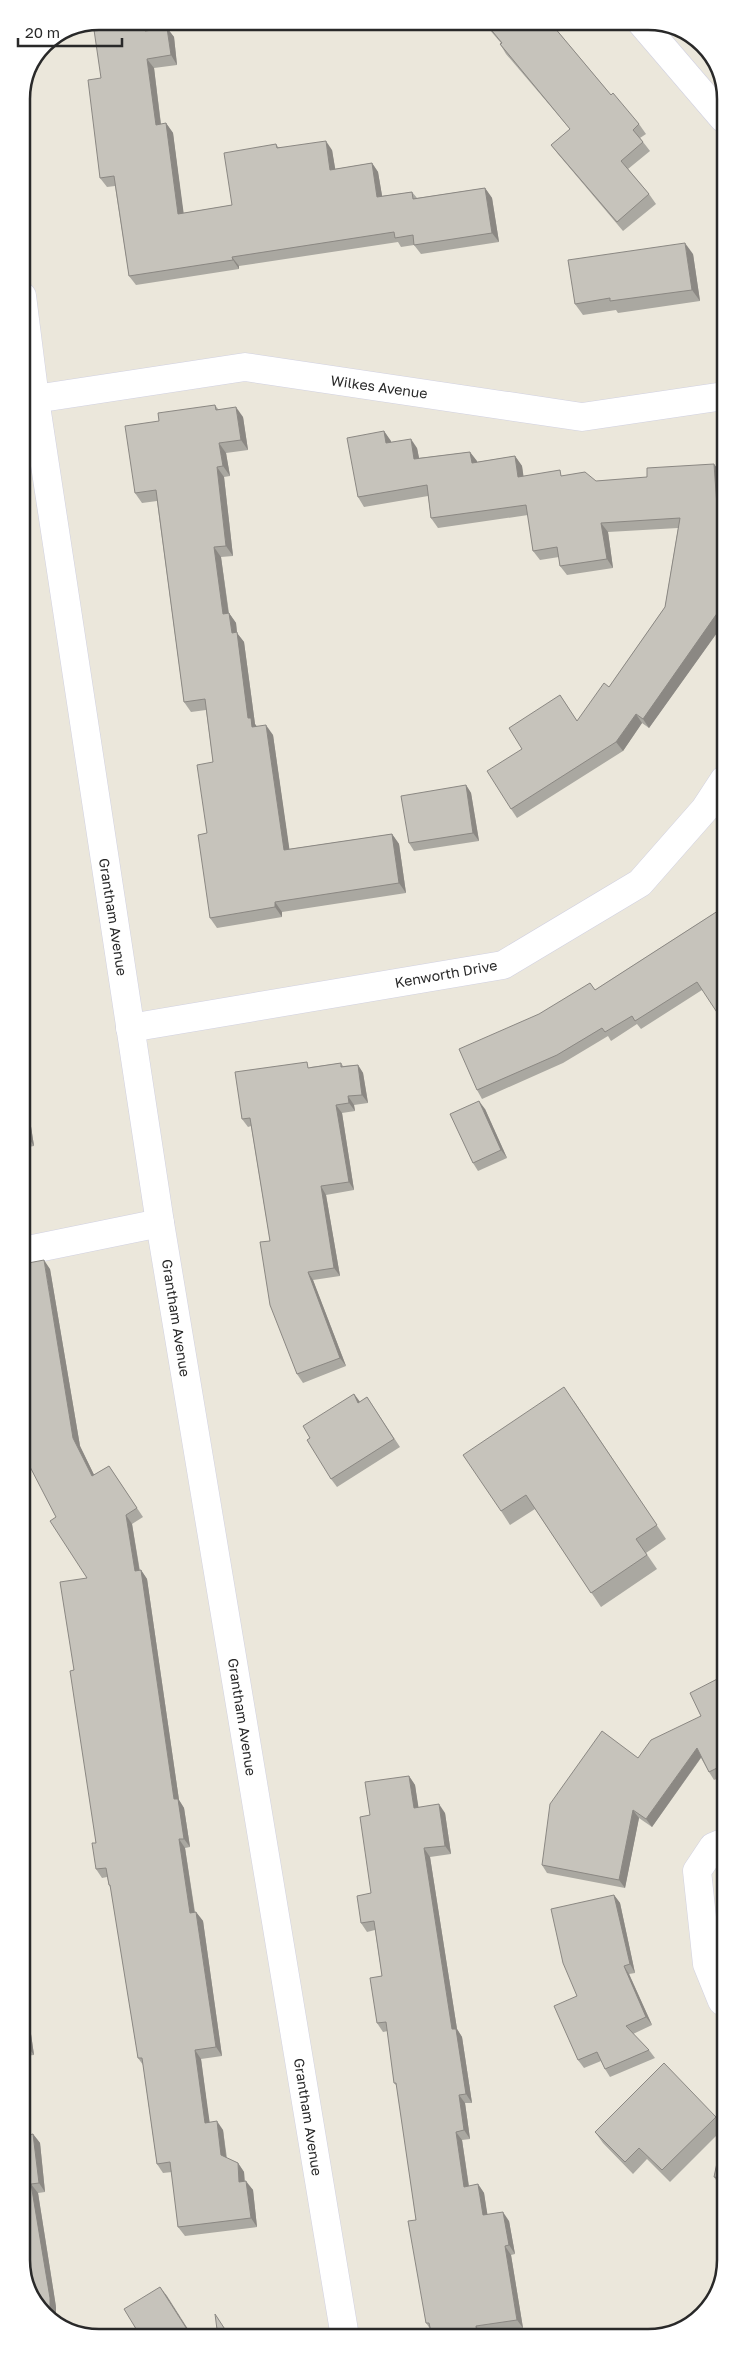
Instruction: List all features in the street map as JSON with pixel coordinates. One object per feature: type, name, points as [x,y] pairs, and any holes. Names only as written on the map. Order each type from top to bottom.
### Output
[{"type":"street","points":[[648,30],[717,111]]},
{"type":"street","name":"Grantham Avenue","points":[[30,359],[160,1223],[343,2329]]},
{"type":"street","name":"Wilkes Avenue","points":[[35,399],[245,367],[582,417],[717,397]]},
{"type":"street","name":"Kenworth Drive","points":[[130,1028],[503,965],[640,883],[705,809],[717,791]]},
{"type":"street","points":[[30,1250],[160,1223]]},
{"type":"street","points":[[717,1845],[713,1847],[697,1871],[707,1964],[717,1989]]},
{"type":"building","points":[[94,30],[167,30],[171,55],[147,59],[156,125],[166,123],[178,214],[232,205],[224,153],[276,144],[277,148],[326,141],[330,170],[372,163],[377,197],[412,192],[413,199],[485,188],[492,233],[414,245],[413,235],[395,238],[394,232],[232,257],[233,260],[129,276],[114,176],[100,178],[88,80],[101,78]]},
{"type":"building","points":[[491,30],[557,30],[611,95],[613,93],[639,124],[633,130],[643,142],[621,161],[649,194],[617,222],[551,145],[570,129],[500,44],[502,43]]},
{"type":"building","points":[[685,243],[692,290],[610,301],[610,298],[575,304],[568,260]]},
{"type":"building","points":[[215,405],[216,410],[236,407],[241,440],[219,443],[223,466],[217,467],[226,546],[214,547],[223,614],[229,613],[232,633],[237,632],[248,718],[251,718],[252,727],[266,725],[284,850],[392,834],[399,883],[275,902],[275,907],[210,918],[198,835],[207,833],[197,765],[213,762],[205,699],[184,702],[156,490],[135,493],[125,426],[159,421],[158,413]]},
{"type":"building","points":[[384,431],[386,443],[411,439],[414,459],[470,452],[472,463],[515,456],[518,477],[560,470],[561,476],[585,472],[596,481],[647,477],[647,468],[714,464],[717,506],[717,613],[643,719],[636,714],[616,742],[511,809],[487,771],[522,749],[509,728],[560,695],[577,721],[604,683],[609,687],[665,607],[680,518],[601,523],[607,559],[560,566],[557,547],[533,551],[526,505],[431,518],[427,485],[358,497],[347,438]]},
{"type":"building","points":[[466,785],[473,833],[409,843],[401,796]]},
{"type":"building","points":[[717,912],[717,1012],[697,982],[635,1021],[632,1016],[605,1032],[602,1028],[557,1055],[477,1090],[459,1049],[539,1014],[590,983],[595,990]]},
{"type":"building","points":[[307,1062],[308,1068],[341,1063],[341,1067],[358,1065],[362,1095],[348,1096],[349,1103],[336,1105],[349,1182],[321,1186],[334,1268],[308,1272],[340,1358],[297,1374],[270,1305],[260,1242],[270,1241],[250,1118],[242,1119],[235,1072]]},
{"type":"building","points":[[479,1101],[501,1150],[473,1163],[450,1114]]},
{"type":"building","points":[[44,1260],[73,1438],[92,1476],[109,1466],[137,1508],[126,1515],[135,1571],[141,1570],[174,1799],[178,1799],[184,1839],[179,1839],[190,1913],[196,1912],[216,2047],[195,2050],[205,2123],[217,2121],[221,2155],[238,2163],[239,2182],[246,2181],[251,2218],[178,2227],[170,2162],[157,2164],[142,2058],[138,2058],[110,1885],[106,1868],[96,1869],[92,1843],[96,1843],[70,1671],[74,1670],[60,1582],[87,1578],[50,1521],[56,1517],[30,1467],[30,1263]]},
{"type":"building","points":[[564,1387],[657,1525],[636,1539],[647,1555],[591,1593],[526,1495],[501,1511],[463,1455]]},
{"type":"building","points":[[354,1394],[358,1403],[367,1397],[394,1439],[331,1479],[307,1440],[310,1438],[303,1426]]},
{"type":"building","points":[[717,1679],[717,1768],[709,1772],[697,1748],[646,1819],[633,1810],[619,1880],[542,1865],[550,1804],[602,1731],[638,1758],[651,1740],[701,1716],[690,1693]]},
{"type":"building","points":[[409,1776],[414,1808],[439,1804],[445,1846],[424,1848],[452,2029],[456,2029],[466,2094],[459,2095],[464,2130],[456,2132],[464,2187],[478,2184],[483,2215],[503,2212],[509,2245],[505,2246],[517,2320],[476,2326],[476,2329],[430,2329],[429,2323],[426,2323],[408,2221],[416,2220],[396,2083],[394,2083],[386,2022],[377,2023],[370,1978],[382,1976],[374,1921],[361,1923],[357,1896],[371,1893],[360,1817],[370,1815],[365,1782]]},
{"type":"building","points":[[614,1895],[630,1964],[624,1966],[646,2017],[626,2026],[649,2050],[605,2069],[597,2052],[578,2060],[554,2006],[577,1996],[563,1963],[551,1909]]},
{"type":"building","points":[[664,2063],[716,2117],[662,2170],[639,2148],[625,2162],[595,2132]]},
{"type":"building","points":[[33,2134],[39,2183],[31,2184],[50,2298],[50,2309],[37,2291],[32,2278],[30,2260],[30,2135]]},
{"type":"building","points":[[717,2163],[717,2178],[714,2177]]},
{"type":"building","points":[[160,2287],[187,2329],[136,2329],[124,2309]]},
{"type":"building","points":[[215,2314],[225,2329],[217,2329]]}]
